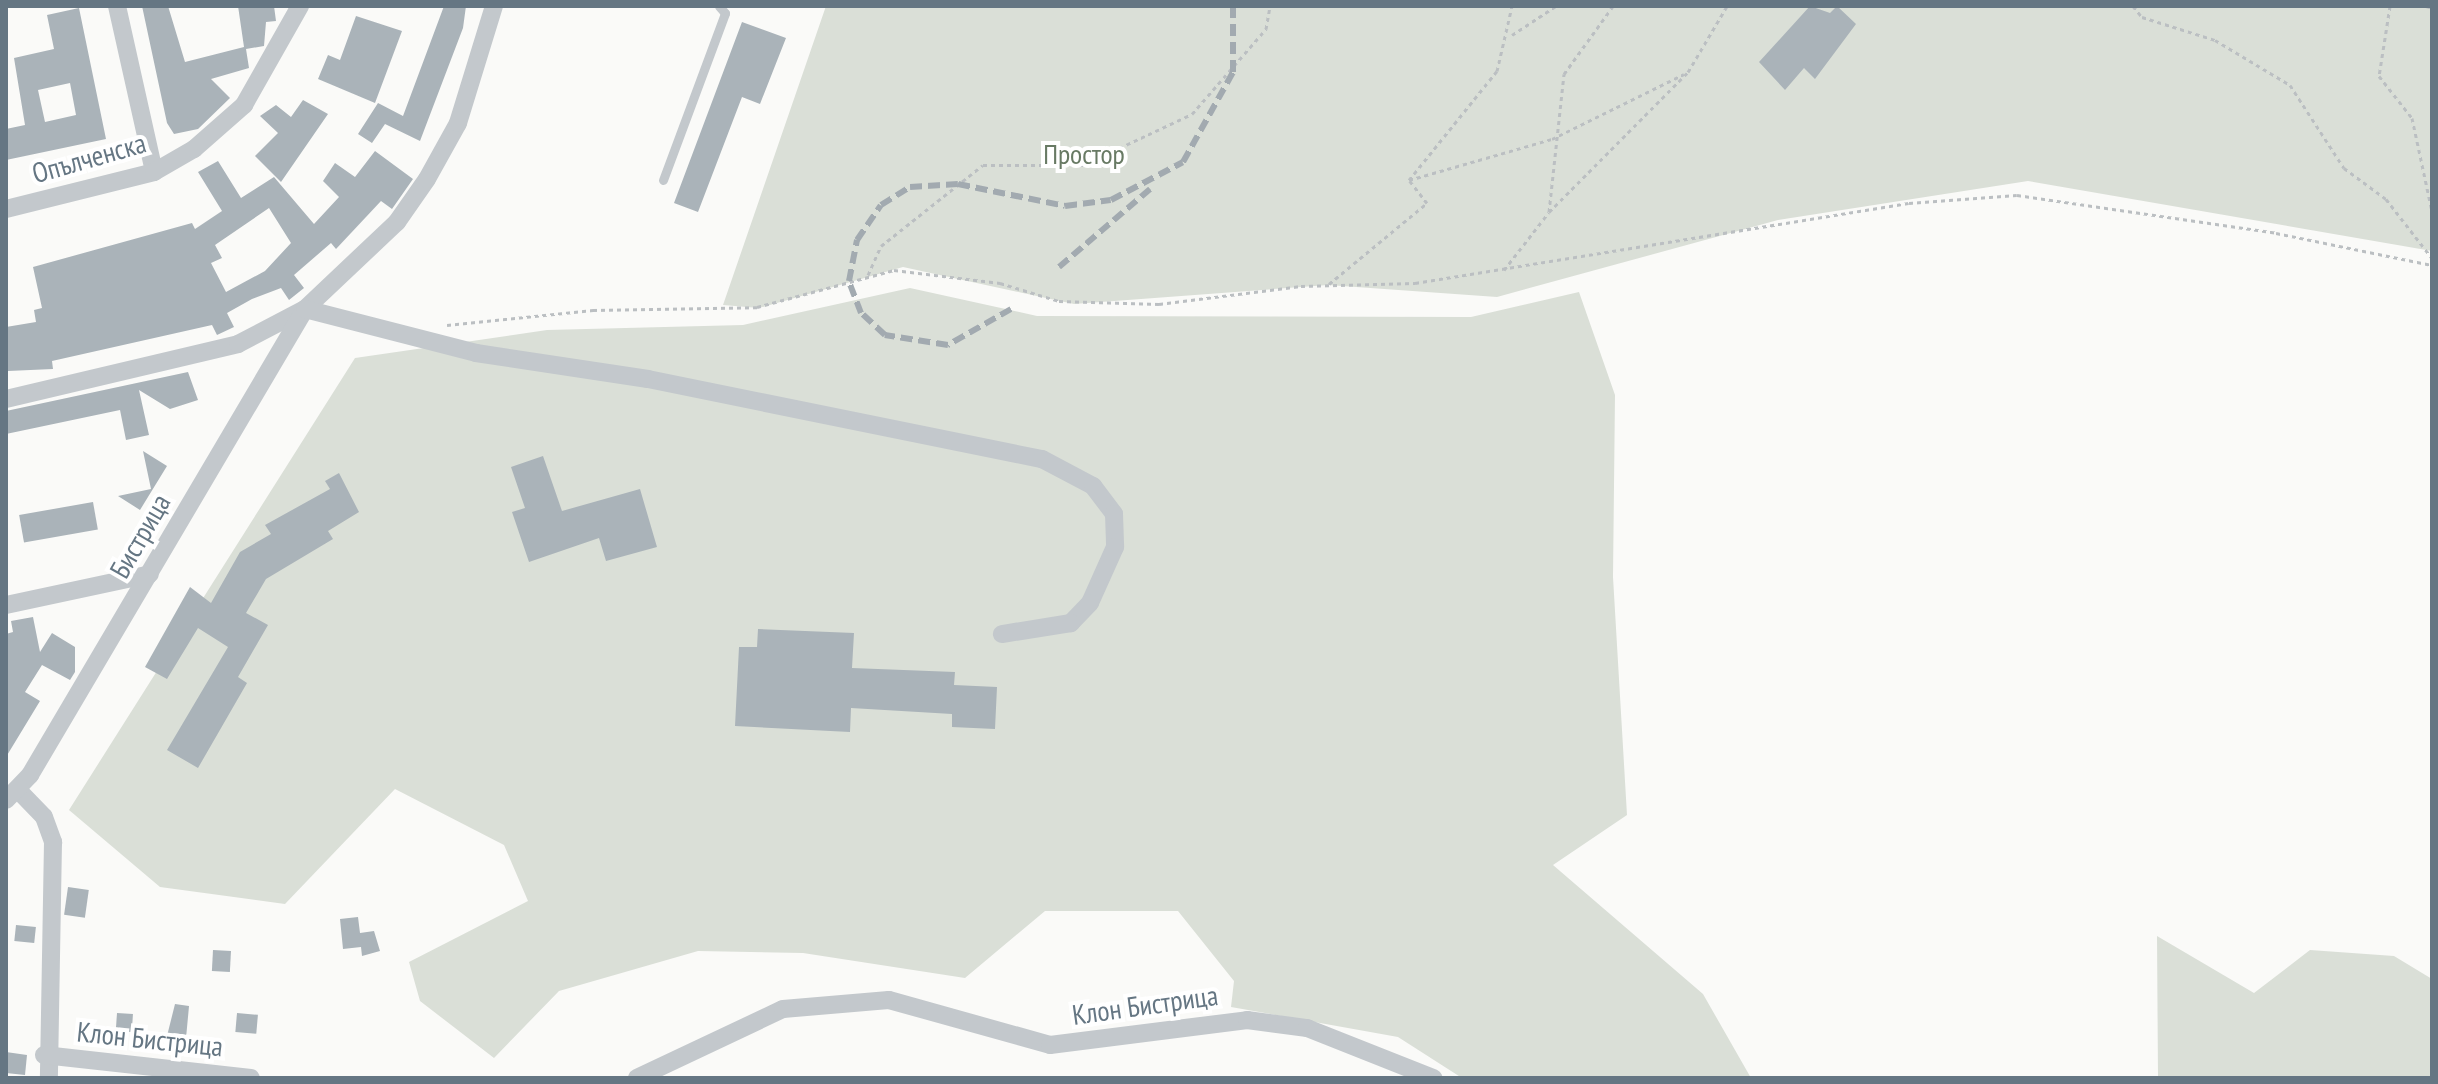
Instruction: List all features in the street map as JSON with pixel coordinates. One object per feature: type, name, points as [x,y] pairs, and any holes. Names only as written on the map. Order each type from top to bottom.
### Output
[{"type":"street","points":[[117,6],[154,172]]},
{"type":"street","name":"Опълченска","points":[[6,209],[154,172],[244,105],[300,6]]},
{"type":"street","points":[[6,399],[238,344],[305,309],[397,222],[427,179],[458,123],[494,6]]},
{"type":"street","points":[[305,309],[476,353],[648,379],[1042,459],[1093,486],[1114,514],[1115,547],[1090,603],[1071,623],[1002,634]]},
{"type":"street","name":"Бистрица","points":[[49,1078],[44,1055],[53,842],[44,817],[12,795],[150,574],[305,309]]},
{"type":"street","points":[[6,605],[150,574]]},
{"type":"street","name":"Клон Бистрица","points":[[637,1078],[783,1009],[841,1000],[930,1007],[1050,1045],[1247,1020],[1307,1028],[1433,1078]]},
{"type":"street","name":"Клон Бистрица","points":[[44,1055],[251,1078]]},
{"type":"lane","points":[[663,180],[725,13],[719,6]]},
{"type":"path","points":[[868,275],[881,246],[983,165],[1083,165],[1192,114],[1266,29],[1270,6]]},
{"type":"path","points":[[1409,180],[1497,71],[1511,36],[1512,6]]},
{"type":"path","points":[[1511,36],[1556,6]]},
{"type":"path","points":[[1549,212],[1552,139],[1564,74],[1613,6]]},
{"type":"path","points":[[1504,270],[1549,212],[1688,72],[1727,6]]},
{"type":"path","points":[[2133,6],[2142,17],[2215,40],[2290,85],[2344,168],[2386,199],[2432,258]]},
{"type":"path","points":[[2390,6],[2379,76],[2412,118],[2432,211]]},
{"type":"path","points":[[2426,6],[2432,8]]},
{"type":"path","points":[[1409,180],[1552,139],[1688,72]]},
{"type":"path","points":[[1328,285],[1427,203],[1409,180]]},
{"type":"path","points":[[429,327],[593,310],[757,307],[868,275],[915,270],[1000,283],[1059,301],[1159,304],[1328,285],[1370,287],[1504,270],[1909,203],[2017,195],[2248,228],[2432,265]]},
{"type":"green space","name":"Простор","points":[[826,6],[2432,6],[2432,251],[2028,181],[1778,220],[1497,297],[1328,285],[1074,304],[903,267],[759,308],[723,305]]},
{"type":"green space","points":[[910,288],[1037,316],[1471,317],[1579,292],[1615,395],[1613,577],[1627,815],[1553,865],[1703,994],[1751,1078],[1462,1078],[1398,1037],[1231,1007],[1234,981],[1178,911],[1045,911],[965,978],[803,953],[698,951],[559,991],[494,1058],[420,1001],[409,962],[528,901],[504,845],[395,789],[285,904],[160,887],[69,810],[355,358],[547,330],[743,325]]},
{"type":"green space","points":[[2157,936],[2254,993],[2310,950],[2394,956],[2432,979],[2432,1078],[2158,1078]]},
{"type":"building","points":[[142,6],[168,6],[185,62],[244,47],[238,6],[274,6],[276,21],[266,22],[264,46],[246,49],[249,68],[211,79],[230,98],[198,129],[174,134],[167,123]]},
{"type":"building","points":[[444,6],[466,6],[463,28],[420,141],[385,124],[372,143],[358,134],[378,103],[403,116]]},
{"type":"building","points":[[1810,6],[1830,13],[1837,6],[1856,24],[1815,79],[1804,68],[1785,90],[1759,62]]},
{"type":"building","points":[[79,8],[106,139],[6,160],[6,129],[25,125],[14,58],[54,49],[47,15]],"holes":[[[70,83],[76,115],[45,122],[38,90]]]},
{"type":"building","points":[[356,16],[402,31],[375,103],[318,79],[328,55],[340,60]]},
{"type":"building","points":[[742,22],[786,38],[760,104],[742,97],[698,212],[674,203]]},
{"type":"building","points":[[303,100],[328,114],[281,182],[255,156],[278,133],[260,116],[276,105],[291,117]]},
{"type":"building","points":[[375,151],[413,179],[392,209],[381,201],[336,249],[331,243],[294,275],[304,288],[289,300],[281,288],[252,299],[227,313],[234,327],[217,335],[212,325],[52,361],[53,369],[8,371],[6,327],[36,322],[34,310],[42,308],[33,267],[192,223],[195,229],[222,211],[198,172],[218,161],[241,198],[274,177],[314,224],[339,197],[323,181],[335,163],[355,177]],"holes":[[[269,208],[291,243],[265,271],[226,292],[211,263],[222,258],[215,245]]]},
{"type":"building","points":[[188,372],[198,400],[170,409],[139,390],[149,435],[126,440],[120,410],[6,434],[6,411]]},
{"type":"building","points":[[143,451],[167,466],[140,510],[118,496],[151,489]]},
{"type":"building","points":[[543,456],[562,511],[640,489],[657,547],[606,561],[599,538],[529,562],[512,512],[525,508],[511,467]]},
{"type":"building","points":[[339,473],[359,512],[328,531],[333,539],[266,579],[246,613],[268,625],[238,677],[247,683],[198,768],[167,750],[228,647],[198,628],[167,679],[145,667],[190,587],[211,603],[240,552],[271,534],[265,525],[330,489],[325,481]]},
{"type":"building","points":[[93,502],[98,530],[24,543],[19,515]]},
{"type":"building","points":[[33,617],[40,652],[52,633],[75,647],[75,672],[70,680],[42,665],[25,692],[40,701],[6,757],[6,634],[13,632],[11,621]]},
{"type":"building","points":[[758,629],[854,633],[852,668],[955,672],[954,685],[997,687],[995,729],[952,727],[952,714],[851,708],[850,732],[735,726],[739,647],[757,647]]},
{"type":"building","points":[[68,887],[89,890],[85,918],[64,915]]},
{"type":"building","points":[[358,917],[360,933],[374,931],[380,951],[362,956],[361,947],[343,949],[340,919]]},
{"type":"building","points":[[16,925],[36,927],[34,943],[14,941]]},
{"type":"building","points":[[213,950],[231,951],[230,972],[212,971]]},
{"type":"building","points":[[175,1004],[189,1006],[186,1038],[167,1036]]},
{"type":"building","points":[[117,1013],[133,1014],[132,1032],[116,1031]]},
{"type":"building","points":[[237,1013],[258,1015],[256,1034],[235,1032]]},
{"type":"building","points":[[6,1052],[27,1055],[25,1075],[6,1073]]},
{"type":"railway","points":[[1011,309],[948,345],[885,335],[861,313],[849,281],[857,240],[881,205],[910,187],[958,184],[1065,206],[1111,200],[1183,162],[1233,72],[1233,6]]},
{"type":"railway","points":[[1059,267],[1150,189]]}]
